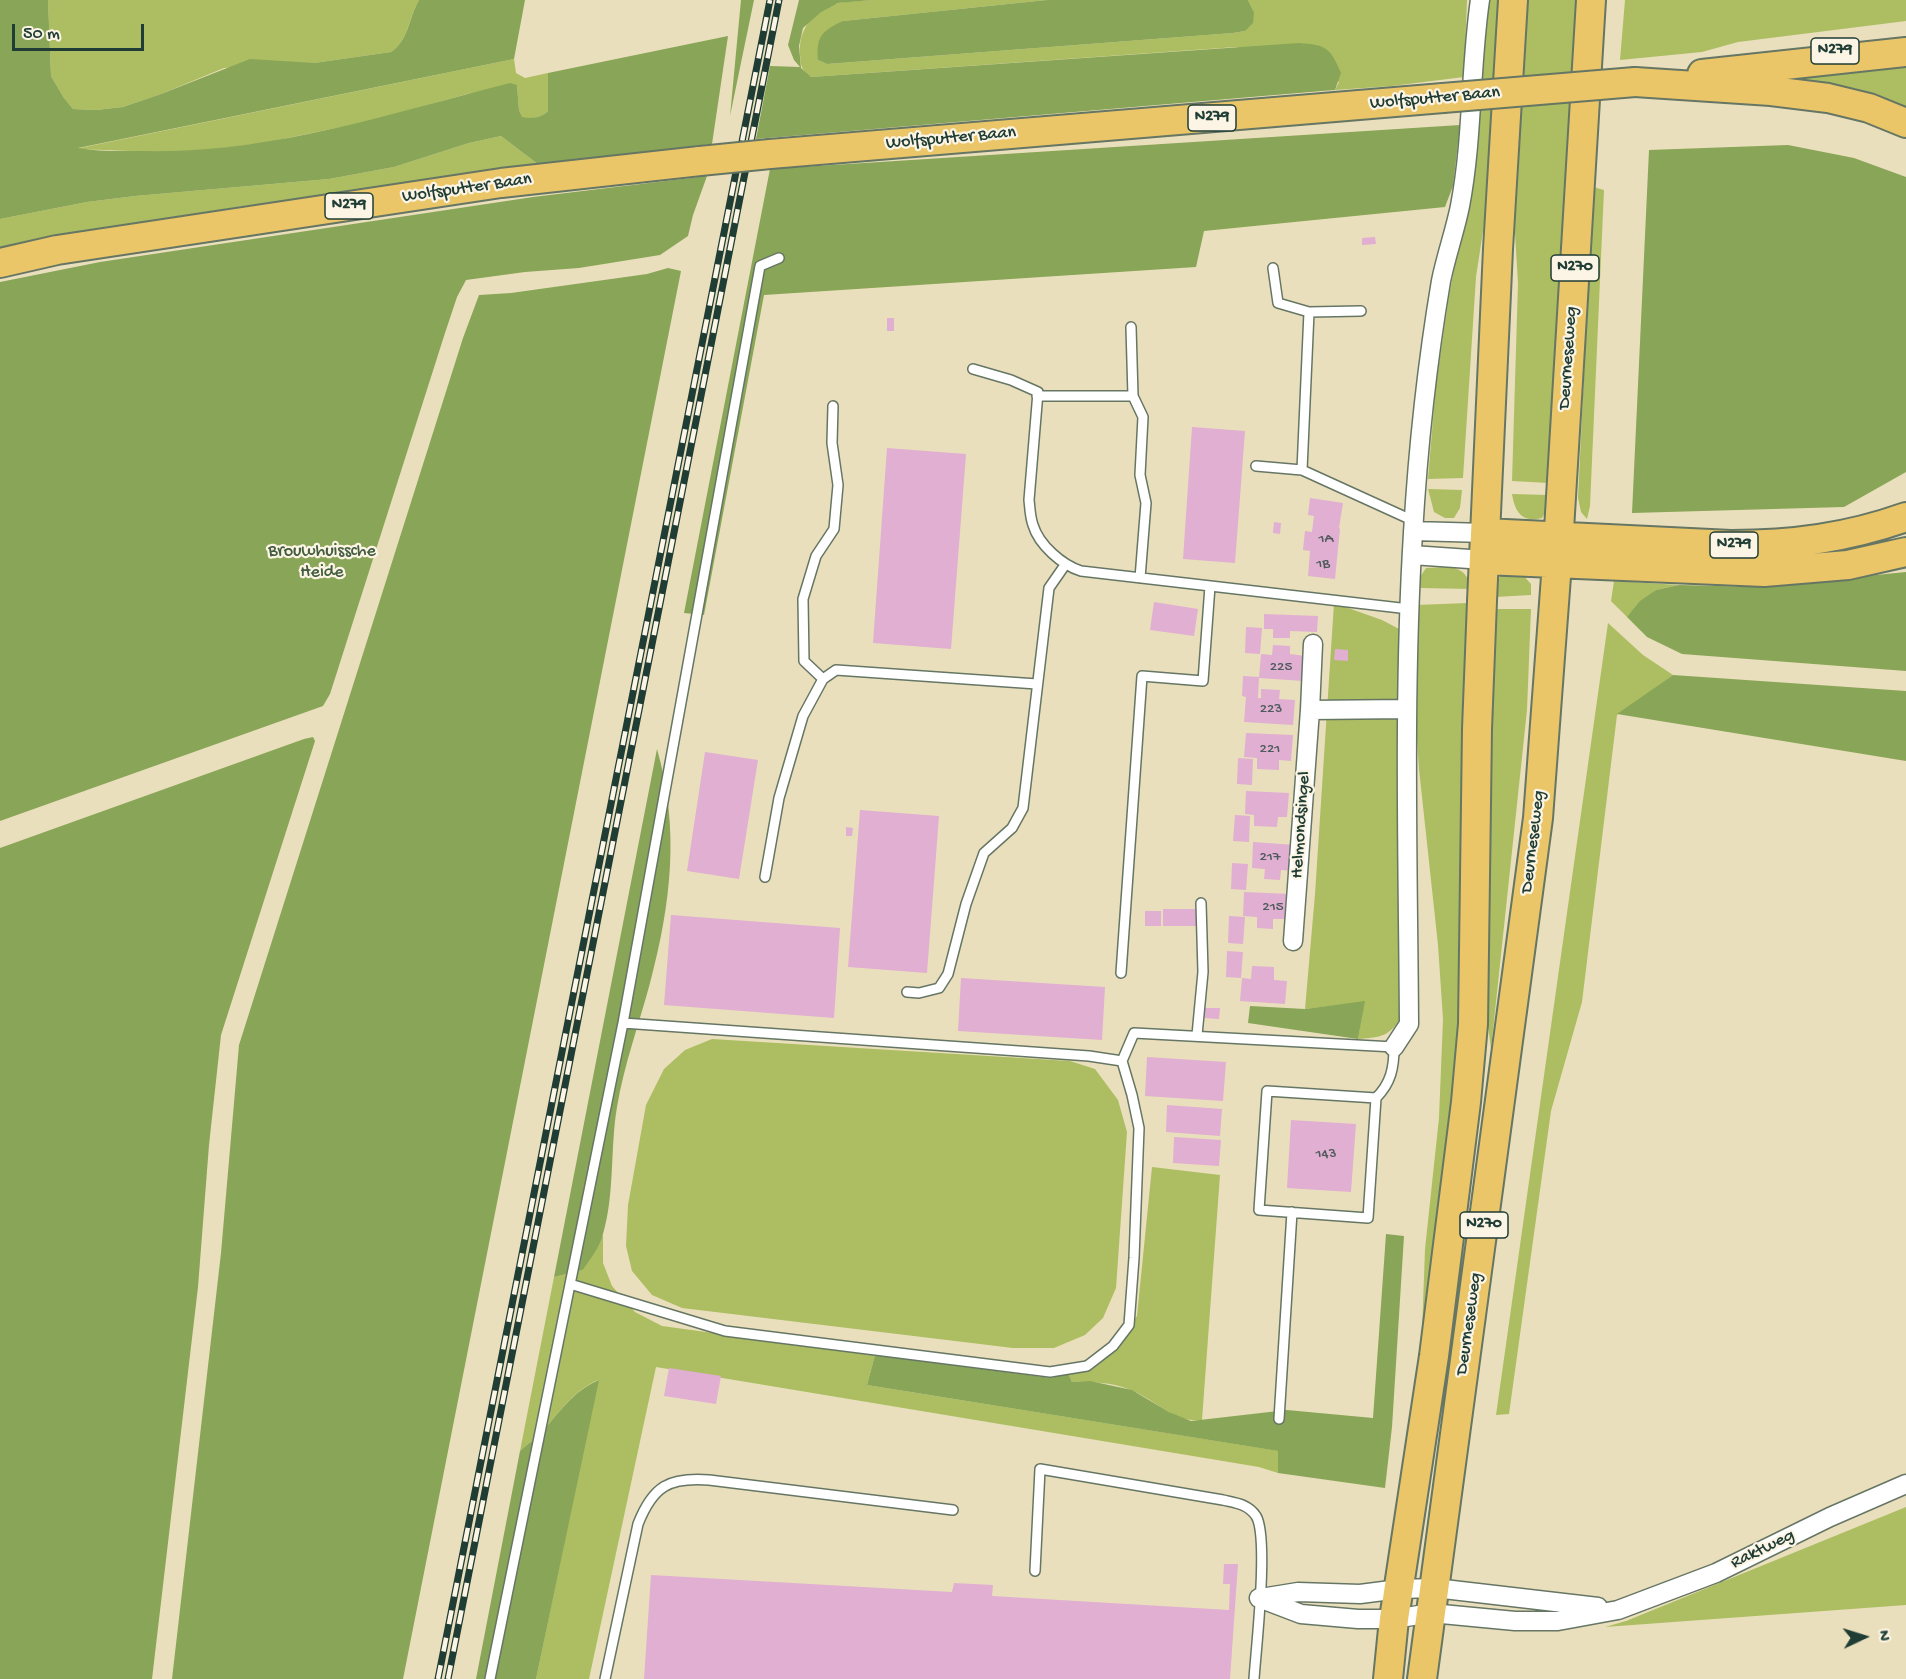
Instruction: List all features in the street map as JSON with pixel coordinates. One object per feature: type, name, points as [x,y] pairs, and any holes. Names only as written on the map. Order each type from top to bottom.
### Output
[{"type":"main road","name":"Deurneseweg","points":[[1388,1679],[1394,1619],[1434,1356],[1466,1102],[1472,1035],[1476,951],[1478,729],[1485,547],[1499,237],[1513,0]]},
{"type":"main road","name":"Deurneseweg","points":[[1422,1679],[1538,818],[1557,563],[1592,0]]},
{"type":"main road","name":"N279","points":[[1763,66],[1852,48],[1906,34]]},
{"type":"main road","name":"Wolfsputter Baan","points":[[0,263],[57,250],[501,183],[770,154],[1635,82],[1763,66],[1906,52]]},
{"type":"main road","name":"N279","points":[[1635,82],[1771,91],[1828,98],[1869,108],[1906,123]]},
{"type":"main road","name":"N279","points":[[1558,536],[1769,545],[1840,536],[1906,517]]},
{"type":"main road","points":[[1485,547],[1558,536]]},
{"type":"main road","points":[[1485,547],[1557,563]]},
{"type":"main road","name":"N279","points":[[1557,563],[1764,572],[1848,565],[1906,552]]},
{"type":"street","points":[[1394,1047],[1409,1024],[1407,709],[1409,609],[1426,374],[1442,277],[1460,206],[1471,128],[1480,0]]},
{"type":"street","points":[[1414,526],[1485,547]]},
{"type":"street","points":[[1412,555],[1485,547]]},
{"type":"street","name":"Helmondsingel","points":[[1293,940],[1313,644]]},
{"type":"street","points":[[1310,710],[1407,709]]},
{"type":"street","name":"Raktweg","points":[[1399,1589],[1515,1621],[1558,1621],[1618,1610],[1716,1573],[1830,1517],[1906,1484]]},
{"type":"street","points":[[1259,1598],[1298,1593],[1360,1594],[1399,1589]]},
{"type":"street","points":[[1259,1598],[1301,1614],[1358,1619],[1394,1619]]},
{"type":"street","name":"Raktweg","points":[[1394,1619],[1433,1600],[1618,1610]]},
{"type":"lane","points":[[490,1679],[623,1023],[760,266],[779,258]]},
{"type":"lane","points":[[1273,268],[1278,303],[1309,312],[1361,311]]},
{"type":"lane","points":[[1302,470],[1309,312]]},
{"type":"lane","points":[[1131,327],[1133,396],[1143,417],[1140,475],[1146,503],[1140,578]]},
{"type":"lane","points":[[972,369],[1011,380],[1038,392],[1029,500],[1031,514],[1033,526],[1039,537],[1065,565],[1081,571],[1409,609]]},
{"type":"lane","points":[[1037,396],[1133,396]]},
{"type":"lane","points":[[823,679],[804,661],[803,599],[816,556],[834,529],[838,485],[832,442],[833,405]]},
{"type":"lane","points":[[1256,466],[1302,470],[1414,526]]},
{"type":"lane","points":[[907,992],[919,993],[939,987],[948,974],[966,904],[984,854],[1012,828],[1023,808],[1048,588],[1065,565]]},
{"type":"lane","points":[[1121,973],[1142,676],[1203,681],[1210,586]]},
{"type":"lane","points":[[765,877],[779,798],[803,716],[823,679],[836,670],[1037,684]]},
{"type":"lane","points":[[1197,1035],[1203,972],[1201,903]]},
{"type":"lane","points":[[623,1023],[1089,1056],[1122,1061]]},
{"type":"lane","points":[[570,1284],[725,1331],[1050,1372],[1087,1366],[1113,1346],[1128,1325],[1134,1258],[1139,1128],[1122,1061],[1134,1033],[1394,1047],[1392,1072],[1386,1088],[1376,1098],[1368,1218],[1259,1210],[1267,1091],[1376,1098]]},
{"type":"lane","points":[[1279,1419],[1292,1212]]},
{"type":"lane","points":[[1035,1571],[1040,1469],[1223,1500],[1246,1506],[1257,1517],[1262,1532],[1254,1679]]},
{"type":"lane","points":[[605,1679],[638,1524],[645,1506],[665,1484],[691,1479],[709,1480],[953,1510]]},
{"type":"green space","points":[[0,0],[48,0],[51,76],[73,109],[96,110],[123,107],[250,59],[314,63],[391,52],[405,35],[419,0],[525,0],[514,59],[78,148],[102,151],[190,150],[283,139],[374,119],[510,83],[517,85],[519,110],[522,117],[536,117],[548,111],[548,73],[728,36],[712,144],[539,165],[501,136],[469,143],[394,167],[329,179],[135,196],[87,202],[0,219]]},
{"type":"green space","points":[[48,0],[419,0],[405,35],[391,52],[314,63],[224,68],[123,107],[96,110],[73,109],[51,76]]},
{"type":"green space","points":[[741,0],[754,0],[730,116]]},
{"type":"green space","points":[[799,0],[872,0],[838,3],[821,12],[803,28],[799,46],[801,68],[811,77],[1299,43],[1326,49],[1334,58],[1341,73],[1335,90],[756,139],[770,66],[800,67],[794,60],[788,45]]},
{"type":"green space","points":[[1047,0],[843,21],[818,60],[827,64],[1233,33],[1245,31],[1254,12],[1248,0],[1467,0],[1464,77],[1335,90],[1339,82],[1236,47],[811,77],[803,70],[800,45],[809,21],[830,6],[843,2]]},
{"type":"green space","points":[[1047,0],[1248,0],[1254,12],[1253,23],[1245,31],[1233,33],[827,64],[818,60],[818,45],[822,35],[843,21]]},
{"type":"green space","points":[[1487,0],[1501,0],[1487,205],[1476,277],[1463,478],[1428,479],[1436,384],[1449,296],[1467,200]]},
{"type":"green space","points":[[1528,0],[1577,0],[1549,483],[1512,481],[1518,283],[1514,217]]},
{"type":"green space","points":[[1625,0],[1906,0],[1906,21],[1738,42],[1702,52],[1620,60]]},
{"type":"green space","points":[[514,59],[516,73],[525,78],[548,73],[548,111],[542,115],[522,118],[517,85],[467,94],[371,121],[263,143],[207,150],[158,152],[75,149]]},
{"type":"green space","points":[[1906,67],[1906,111],[1763,81]]},
{"type":"green space","points":[[1460,125],[1453,186],[1445,207],[1204,231],[1196,267],[764,295],[704,615],[684,613],[770,169]]},
{"type":"green space","points":[[501,136],[539,165],[237,207],[0,249],[0,219],[87,202],[135,196],[329,179],[394,167],[469,143]]},
{"type":"green space","points":[[1788,145],[1854,158],[1906,177],[1906,472],[1844,507],[1632,513],[1649,150]]},
{"type":"green space","name":"Brouwhuissche Heide","points":[[707,176],[688,236],[660,255],[579,268],[466,280],[457,297],[330,694],[323,706],[0,821],[0,282],[100,262],[533,197]]},
{"type":"green space","points":[[1593,187],[1604,190],[1590,506],[1587,519],[1581,512],[1578,498]]},
{"type":"green space","points":[[668,268],[681,271],[403,1679],[172,1679],[221,1253],[239,1045],[463,338],[479,295],[511,293],[647,274]]},
{"type":"green space","points":[[1428,489],[1462,490],[1460,508],[1454,518],[1445,518],[1434,512]]},
{"type":"green space","points":[[1512,494],[1548,495],[1546,511],[1542,518],[1530,519],[1521,515],[1515,506]]},
{"type":"green space","points":[[1447,567],[1463,573],[1468,579],[1470,589],[1420,588],[1420,577],[1426,568]]},
{"type":"green space","points":[[1503,572],[1522,574],[1531,584],[1531,595],[1495,597],[1496,583]]},
{"type":"green space","points":[[1906,572],[1906,671],[1682,654],[1647,637],[1627,617],[1640,601],[1656,590],[1679,585],[1756,587]]},
{"type":"green space","points":[[1614,581],[1679,585],[1656,590],[1627,617],[1611,601]]},
{"type":"green space","points":[[1334,603],[1382,620],[1401,630],[1397,698],[1402,1016],[1389,1032],[1373,1038],[1358,1039],[1364,1002],[1305,1009]]},
{"type":"green space","points":[[1468,603],[1464,1017],[1428,1314],[1422,1332],[1425,1249],[1439,1118],[1443,1019],[1415,710],[1416,605]]},
{"type":"green space","points":[[1494,609],[1531,609],[1527,710],[1491,1049],[1488,1025],[1486,899]]},
{"type":"green space","points":[[1608,623],[1643,655],[1673,675],[1617,715],[1582,1002],[1551,1111],[1509,1414],[1496,1415]]},
{"type":"green space","points":[[1673,675],[1906,691],[1906,761],[1617,714]]},
{"type":"green space","points":[[313,737],[315,741],[221,1035],[209,1145],[198,1287],[152,1679],[0,1679],[0,848]]},
{"type":"green space","points":[[657,749],[669,808],[668,895],[650,983],[620,1091],[607,1218],[600,1244],[583,1270],[554,1277]]},
{"type":"green space","points":[[1365,1001],[1358,1039],[1248,1023],[1250,1006],[1305,1009]]},
{"type":"green space","points":[[712,1039],[1070,1061],[1095,1069],[1118,1100],[1127,1132],[1116,1288],[1103,1318],[1085,1335],[1054,1348],[1013,1348],[682,1308],[652,1295],[632,1271],[626,1246],[628,1205],[646,1105],[664,1069],[685,1050]]},
{"type":"green space","points":[[1152,1167],[1220,1175],[1202,1420],[1192,1420],[1175,1415],[1127,1388],[1095,1382],[1072,1382],[1068,1373],[1125,1335],[1137,1316]]},
{"type":"green space","points":[[1386,1234],[1404,1236],[1392,1427],[1385,1488],[1278,1473],[1278,1451],[867,1385],[875,1355],[1051,1378],[1068,1373],[1072,1382],[1090,1381],[1132,1390],[1169,1412],[1191,1421],[1287,1410],[1373,1418]]},
{"type":"green space","points":[[603,1235],[603,1263],[612,1286],[635,1312],[662,1326],[875,1355],[867,1385],[1279,1451],[1278,1473],[1259,1467],[656,1367],[589,1679],[536,1679],[598,1380],[580,1390],[539,1435],[520,1451],[554,1277],[583,1270]]},
{"type":"green space","points":[[599,1380],[536,1679],[476,1679],[520,1451],[539,1435],[573,1397]]},
{"type":"green space","points":[[1906,1507],[1906,1605],[1605,1627],[1626,1621]]},
{"type":"building","points":[[1375,237],[1376,244],[1362,245],[1362,238]]},
{"type":"building","points":[[887,318],[894,318],[894,331],[887,331]]},
{"type":"building","points":[[1192,427],[1245,431],[1235,563],[1183,559]]},
{"type":"building","points":[[887,448],[966,454],[951,649],[873,643]]},
{"type":"building","points":[[1310,498],[1343,503],[1335,579],[1308,576],[1310,551],[1303,550],[1305,531],[1312,532],[1314,516],[1308,515]]},
{"type":"building","points":[[1274,522],[1281,523],[1280,534],[1273,533]]},
{"type":"building","points":[[1154,602],[1198,609],[1194,636],[1150,630]]},
{"type":"building","points":[[1264,614],[1318,616],[1317,632],[1290,631],[1290,638],[1273,638],[1273,629],[1264,629]]},
{"type":"building","points":[[1246,627],[1262,628],[1260,654],[1245,653]]},
{"type":"building","points":[[1273,645],[1290,646],[1290,654],[1305,656],[1303,681],[1259,678],[1261,654],[1272,655]]},
{"type":"building","points":[[1335,649],[1348,650],[1348,661],[1334,660]]},
{"type":"building","points":[[1243,676],[1259,677],[1258,698],[1261,698],[1261,689],[1280,690],[1279,699],[1295,700],[1293,725],[1244,722],[1246,697],[1242,696]]},
{"type":"building","points":[[1246,733],[1293,735],[1291,761],[1279,760],[1279,770],[1257,769],[1257,758],[1244,757]]},
{"type":"building","points":[[705,752],[758,760],[739,879],[687,871]]},
{"type":"building","points":[[1238,758],[1253,759],[1252,785],[1237,784]]},
{"type":"building","points":[[1246,791],[1289,793],[1287,817],[1278,817],[1277,827],[1254,826],[1254,815],[1245,814]]},
{"type":"building","points":[[860,810],[939,816],[927,973],[848,967]]},
{"type":"building","points":[[1235,815],[1250,816],[1249,842],[1233,841]]},
{"type":"building","points":[[846,827],[853,828],[852,836],[846,836]]},
{"type":"building","points":[[1253,842],[1295,845],[1294,871],[1281,870],[1280,880],[1264,879],[1265,869],[1252,868]]},
{"type":"building","points":[[1232,863],[1248,864],[1246,890],[1231,889]]},
{"type":"building","points":[[1244,892],[1291,894],[1290,919],[1273,919],[1273,929],[1257,928],[1257,917],[1243,916]]},
{"type":"building","points":[[1163,909],[1196,909],[1196,926],[1163,926]]},
{"type":"building","points":[[1145,911],[1161,911],[1161,926],[1145,926]]},
{"type":"building","points":[[671,915],[840,928],[834,1018],[664,1005]]},
{"type":"building","points":[[1229,916],[1245,917],[1243,944],[1228,943]]},
{"type":"building","points":[[1227,951],[1243,952],[1241,978],[1226,977]]},
{"type":"building","points":[[1252,966],[1274,967],[1274,980],[1287,981],[1285,1004],[1240,1001],[1242,978],[1251,979]]},
{"type":"building","points":[[961,978],[1105,987],[1102,1040],[958,1031]]},
{"type":"building","points":[[1205,1008],[1220,1008],[1219,1019],[1204,1018]]},
{"type":"building","points":[[1147,1057],[1226,1062],[1223,1101],[1145,1096]]},
{"type":"building","points":[[1167,1105],[1222,1109],[1220,1136],[1166,1132]]},
{"type":"building","points":[[1291,1120],[1356,1124],[1351,1192],[1287,1188]]},
{"type":"building","points":[[1174,1137],[1221,1140],[1219,1166],[1173,1163]]},
{"type":"building","points":[[669,1368],[721,1376],[716,1404],[664,1396]]},
{"type":"building","points":[[1224,1564],[1238,1564],[1230,1679],[644,1679],[651,1575],[952,1592],[954,1583],[993,1585],[992,1596],[1229,1610],[1230,1584],[1223,1584]]},
{"type":"railway","points":[[438,1679],[770,0]]},
{"type":"railway","points":[[448,1679],[779,0]]}]
